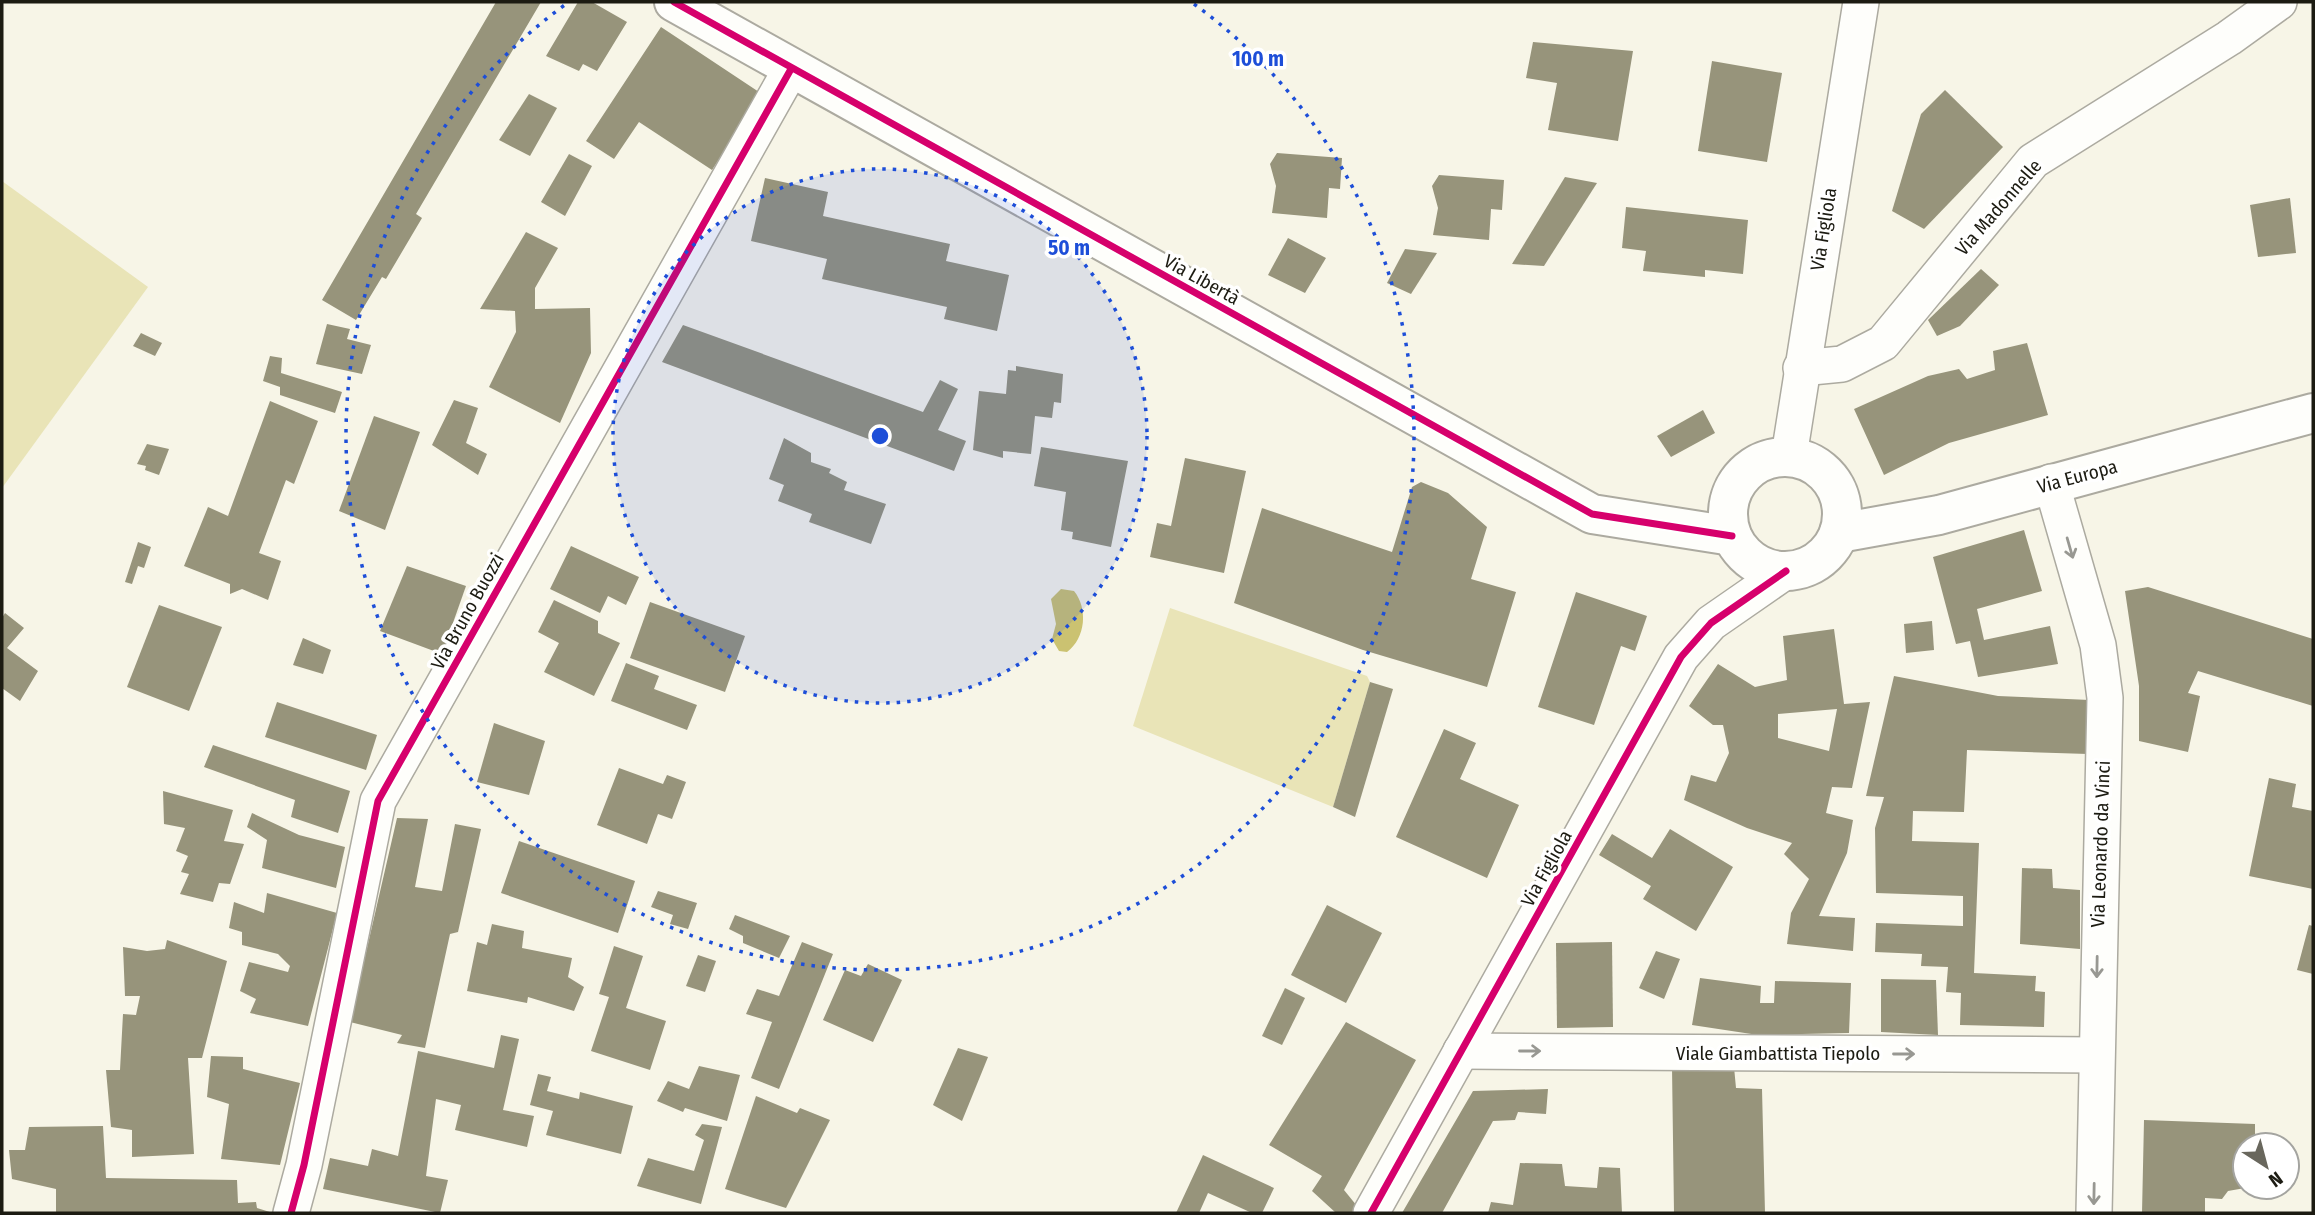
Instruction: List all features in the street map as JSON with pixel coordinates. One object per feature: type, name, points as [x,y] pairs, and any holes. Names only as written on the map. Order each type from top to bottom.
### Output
[{"type":"street","name":"Via Libertà","points":[[674,2],[1592,513],[1732,536]]},
{"type":"street","name":"Via Figliola","points":[[1789,456],[1861,2]]},
{"type":"street","name":"Via Madonnelle","points":[[1801,368],[1842,364],[1883,343],[2033,161],[2229,38],[2279,2]]},
{"type":"street","name":"Via Bruno Buozzi","points":[[291,1213],[304,1165],[378,801],[791,69]]},
{"type":"street","name":"Via Europa","points":[[1839,533],[1939,515],[2051,482],[2313,413]]},
{"type":"street","points":[[1789,456],[1814,465],[1833,482],[1840,498],[1842,516],[1839,533],[1831,548],[1818,560],[1803,568],[1786,571],[1769,569],[1754,562],[1741,551],[1732,536],[1728,518],[1730,499],[1738,481],[1761,463],[1789,456]]},
{"type":"street","name":"Via Leonardo da Vinci","points":[[2051,482],[2098,645],[2105,698],[2094,1213]]},
{"type":"street","name":"Via Figliola","points":[[1371,1213],[1681,657],[1710,622],[1786,571]]},
{"type":"street","name":"Viale Giambattista Tiepolo","points":[[1461,1051],[2096,1055]]},
{"type":"shaded area","points":[[2,181],[148,287],[2,488]]},
{"type":"shaded area","points":[[1061,589],[1074,591],[1083,614],[1078,639],[1067,652],[1059,651],[1052,639],[1056,624],[1051,599]]},
{"type":"shaded area","points":[[1170,608],[1367,676],[1370,682],[1333,807],[1133,726]]},
{"type":"building","points":[[496,2],[541,2],[416,214],[422,218],[386,279],[382,277],[356,320],[322,300]]},
{"type":"building","points":[[578,2],[592,2],[627,22],[597,71],[583,64],[579,71],[546,56]]},
{"type":"building","points":[[661,27],[762,94],[712,170],[639,122],[614,159],[586,141]]},
{"type":"building","points":[[1533,42],[1633,51],[1618,141],[1548,130],[1557,83],[1526,78]]},
{"type":"building","points":[[1712,61],[1782,73],[1767,162],[1698,151]]},
{"type":"building","points":[[1945,90],[2003,147],[1924,229],[1892,211],[1921,114]]},
{"type":"building","points":[[529,94],[557,108],[530,156],[499,140]]},
{"type":"building","points":[[1277,153],[1342,158],[1340,189],[1329,188],[1327,218],[1272,213],[1276,186],[1270,164]]},
{"type":"building","points":[[569,154],[592,166],[565,216],[541,202]]},
{"type":"building","points":[[1439,175],[1504,180],[1502,210],[1491,209],[1489,240],[1433,235],[1438,208],[1432,186]]},
{"type":"building","points":[[1565,177],[1597,183],[1544,266],[1512,264]]},
{"type":"building","points":[[765,178],[828,192],[823,216],[950,244],[946,261],[1009,275],[997,331],[944,319],[947,307],[822,279],[827,259],[751,241]]},
{"type":"building","points":[[2290,198],[2296,253],[2258,257],[2250,205]]},
{"type":"building","points":[[1626,207],[1748,220],[1743,274],[1705,270],[1705,277],[1643,271],[1646,251],[1622,248]]},
{"type":"building","points":[[526,232],[558,248],[535,288],[535,309],[590,308],[591,353],[560,423],[489,387],[516,332],[515,311],[480,309]]},
{"type":"building","points":[[1288,238],[1326,258],[1305,293],[1268,275]]},
{"type":"building","points":[[1405,249],[1437,253],[1411,294],[1387,283]]},
{"type":"building","points":[[1981,269],[1999,285],[1960,326],[1937,336],[1928,320]]},
{"type":"building","points":[[327,324],[350,329],[347,339],[371,345],[362,374],[316,364]]},
{"type":"building","points":[[683,325],[923,412],[940,380],[958,389],[938,430],[966,441],[954,471],[662,362]]},
{"type":"building","points":[[141,333],[162,343],[155,356],[133,346]]},
{"type":"building","points":[[2027,343],[2048,415],[1949,443],[1884,475],[1854,409],[1928,376],[1959,369],[1967,379],[1995,370],[1993,351]]},
{"type":"building","points":[[270,356],[282,358],[281,373],[342,392],[335,413],[280,395],[280,387],[263,381]]},
{"type":"building","points":[[1016,366],[1063,374],[1061,403],[1054,402],[1052,418],[1035,416],[1031,454],[1003,451],[1003,458],[973,450],[979,391],[1006,394],[1008,370],[1016,371]]},
{"type":"building","points":[[454,400],[478,408],[466,443],[487,454],[478,475],[432,445]]},
{"type":"building","points":[[270,401],[318,421],[294,484],[286,480],[259,553],[281,561],[268,600],[242,589],[230,594],[230,584],[184,566],[208,507],[228,516]]},
{"type":"building","points":[[1703,410],[1715,433],[1671,457],[1657,436]]},
{"type":"building","points":[[374,416],[420,432],[385,530],[339,511]]},
{"type":"building","points":[[784,438],[811,453],[811,462],[831,469],[829,473],[847,482],[844,490],[886,504],[871,544],[809,522],[812,514],[778,501],[784,485],[769,479]]},
{"type":"building","points":[[147,444],[169,449],[159,475],[145,470],[146,466],[137,464]]},
{"type":"building","points":[[1041,447],[1128,461],[1111,547],[1072,539],[1073,532],[1061,530],[1066,492],[1034,486]]},
{"type":"building","points":[[1185,458],[1246,471],[1224,573],[1150,557],[1157,523],[1171,526]]},
{"type":"building","points":[[1421,482],[1448,493],[1487,527],[1471,579],[1516,592],[1487,687],[1363,650],[1234,603],[1262,508],[1392,552],[1412,487]]},
{"type":"building","points":[[2024,530],[2042,591],[1977,609],[1984,640],[2050,626],[2058,664],[1978,677],[1970,641],[1956,644],[1933,557]]},
{"type":"building","points":[[138,542],[151,547],[144,568],[138,566],[132,584],[125,582]]},
{"type":"building","points":[[571,546],[639,577],[626,605],[608,596],[600,613],[550,589]]},
{"type":"building","points":[[407,566],[466,586],[442,654],[380,631]]},
{"type":"building","points":[[2148,587],[2313,639],[2313,706],[2198,671],[2188,693],[2200,696],[2188,752],[2139,741],[2139,686],[2125,591]]},
{"type":"building","points":[[1576,592],[1647,616],[1635,651],[1621,646],[1594,725],[1538,707]]},
{"type":"building","points":[[554,600],[598,621],[598,633],[620,643],[594,696],[544,672],[559,643],[538,632]]},
{"type":"building","points":[[650,602],[745,636],[725,692],[630,658]]},
{"type":"building","points":[[159,605],[222,627],[189,711],[127,687]]},
{"type":"building","points":[[5,613],[24,628],[7,648],[38,671],[20,701],[2,688],[2,618]]},
{"type":"building","points":[[1932,621],[1934,650],[1906,653],[1904,624]]},
{"type":"building","points":[[1834,629],[1844,704],[1870,702],[1852,788],[1832,787],[1826,813],[1853,820],[1847,853],[1819,916],[1855,918],[1853,951],[1787,944],[1791,913],[1809,879],[1784,854],[1792,843],[1747,828],[1684,800],[1691,775],[1716,782],[1729,753],[1723,725],[1713,725],[1689,706],[1718,664],[1755,687],[1787,680],[1783,636]],"holes":[[[1837,709],[1829,751],[1778,738],[1778,714]]]},
{"type":"building","points":[[303,638],[331,650],[323,674],[293,665]]},
{"type":"building","points":[[626,663],[659,676],[654,689],[697,705],[687,730],[611,701]]},
{"type":"building","points":[[1894,676],[1998,696],[2090,700],[2088,754],[1967,750],[1964,812],[1913,811],[1912,841],[1979,843],[1974,973],[2036,976],[2035,991],[2045,992],[2044,1027],[1960,1025],[1961,993],[1946,992],[1948,967],[1921,966],[1922,954],[1875,952],[1876,923],[1963,926],[1963,896],[1876,893],[1875,828],[1884,797],[1866,796]]},
{"type":"building","points":[[1370,682],[1393,689],[1355,817],[1333,807]]},
{"type":"building","points":[[277,702],[377,735],[366,770],[265,737]]},
{"type":"building","points":[[494,723],[545,741],[529,795],[477,782]]},
{"type":"building","points":[[1444,729],[1476,743],[1460,779],[1519,805],[1487,878],[1396,837]]},
{"type":"building","points":[[213,745],[350,791],[338,833],[291,817],[295,800],[204,767]]},
{"type":"building","points":[[619,768],[663,784],[667,775],[686,782],[672,819],[658,814],[647,844],[597,825]]},
{"type":"building","points":[[2269,778],[2296,784],[2292,807],[2313,811],[2313,889],[2249,876]]},
{"type":"building","points":[[163,791],[233,810],[224,841],[244,844],[230,884],[219,883],[213,902],[180,894],[189,874],[181,872],[188,856],[176,851],[185,828],[164,824]]},
{"type":"building","points":[[252,813],[299,835],[345,847],[336,888],[262,868],[267,840],[247,827]]},
{"type":"building","points":[[397,818],[428,819],[415,887],[442,891],[455,824],[481,829],[458,932],[450,934],[425,1048],[397,1043],[402,1035],[350,1022]]},
{"type":"building","points":[[1670,829],[1733,867],[1696,931],[1643,899],[1651,886],[1599,855],[1612,834],[1652,858]]},
{"type":"building","points":[[519,841],[635,881],[618,933],[501,893]]},
{"type":"building","points":[[2022,868],[2052,869],[2053,888],[2080,890],[2080,949],[2020,944]]},
{"type":"building","points":[[658,891],[697,903],[688,929],[670,924],[673,915],[651,907]]},
{"type":"building","points":[[267,893],[337,913],[308,1026],[250,1013],[256,999],[240,991],[249,962],[288,972],[290,966],[278,954],[242,945],[242,932],[229,928],[234,902],[264,913]]},
{"type":"building","points":[[1327,905],[1382,933],[1346,1003],[1291,975]]},
{"type":"building","points":[[735,915],[790,936],[779,958],[743,943],[743,936],[729,929]]},
{"type":"building","points":[[492,924],[524,931],[522,948],[572,958],[568,977],[584,987],[574,1011],[528,997],[527,1003],[467,991],[477,942],[487,945]]},
{"type":"building","points":[[2309,925],[2313,926],[2313,974],[2297,970]]},
{"type":"building","points":[[167,940],[227,961],[202,1058],[188,1058],[194,1154],[132,1157],[132,1130],[111,1127],[106,1070],[120,1070],[123,1014],[136,1015],[140,996],[125,996],[123,947],[147,951],[165,949]]},
{"type":"building","points":[[802,942],[833,954],[779,1089],[751,1078],[772,1022],[746,1014],[757,989],[779,996]]},
{"type":"building","points":[[1612,942],[1613,1027],[1557,1028],[1556,943]]},
{"type":"building","points":[[614,946],[643,956],[626,1008],[666,1021],[650,1070],[591,1051],[609,997],[599,994]]},
{"type":"building","points":[[1656,951],[1680,959],[1664,999],[1639,988]]},
{"type":"building","points":[[698,955],[716,961],[705,992],[686,986]]},
{"type":"building","points":[[868,964],[902,980],[873,1042],[823,1020],[845,970],[861,976]]},
{"type":"building","points":[[1700,978],[1761,986],[1760,1003],[1774,1003],[1775,981],[1851,983],[1849,1033],[1758,1035],[1692,1025]]},
{"type":"building","points":[[1881,979],[1936,980],[1938,1035],[1881,1032]]},
{"type":"building","points":[[1285,988],[1305,998],[1282,1045],[1262,1036]]},
{"type":"building","points":[[1346,1022],[1416,1060],[1344,1190],[1357,1206],[1351,1213],[1336,1213],[1312,1191],[1322,1176],[1269,1145]]},
{"type":"building","points":[[501,1035],[519,1039],[503,1110],[534,1116],[527,1147],[455,1130],[461,1105],[436,1099],[426,1176],[448,1180],[440,1213],[323,1189],[330,1158],[368,1166],[372,1149],[398,1156],[418,1051],[494,1068]]},
{"type":"building","points":[[958,1048],[988,1057],[962,1121],[933,1105]]},
{"type":"building","points":[[211,1056],[243,1057],[243,1069],[300,1083],[280,1165],[221,1159],[229,1104],[207,1097]]},
{"type":"building","points":[[699,1066],[740,1075],[727,1121],[685,1108],[683,1112],[657,1101],[668,1081],[689,1089]]},
{"type":"building","points":[[1672,1067],[1734,1067],[1736,1088],[1762,1089],[1765,1213],[1674,1213]]},
{"type":"building","points":[[538,1074],[551,1077],[547,1091],[579,1099],[580,1092],[633,1106],[621,1154],[546,1135],[553,1111],[530,1105]]},
{"type":"building","points":[[1548,1089],[1546,1114],[1518,1112],[1515,1120],[1493,1121],[1442,1213],[1402,1213],[1473,1091]]},
{"type":"building","points":[[756,1096],[797,1113],[800,1108],[830,1120],[786,1208],[725,1189]]},
{"type":"building","points":[[2144,1120],[2255,1124],[2255,1131],[2231,1131],[2231,1190],[2222,1199],[2205,1198],[2205,1213],[2142,1213]]},
{"type":"building","points":[[702,1124],[722,1127],[701,1204],[637,1186],[648,1158],[694,1171],[704,1140],[695,1135]]},
{"type":"building","points":[[103,1126],[106,1178],[237,1180],[238,1203],[256,1202],[257,1208],[273,1213],[56,1213],[56,1189],[12,1179],[9,1150],[25,1150],[29,1127]]},
{"type":"building","points":[[1203,1155],[1274,1188],[1262,1213],[1252,1213],[1208,1193],[1199,1213],[1176,1213]]},
{"type":"building","points":[[1520,1163],[1562,1164],[1565,1186],[1597,1188],[1599,1167],[1620,1168],[1622,1213],[1488,1213],[1491,1202],[1513,1205]]},
{"type":"cycle path","points":[[674,2],[1592,514],[1732,536]]},
{"type":"cycle path","points":[[291,1213],[304,1165],[378,801],[791,69]]},
{"type":"cycle path","points":[[1371,1213],[1681,657],[1711,623],[1786,571]]}]
